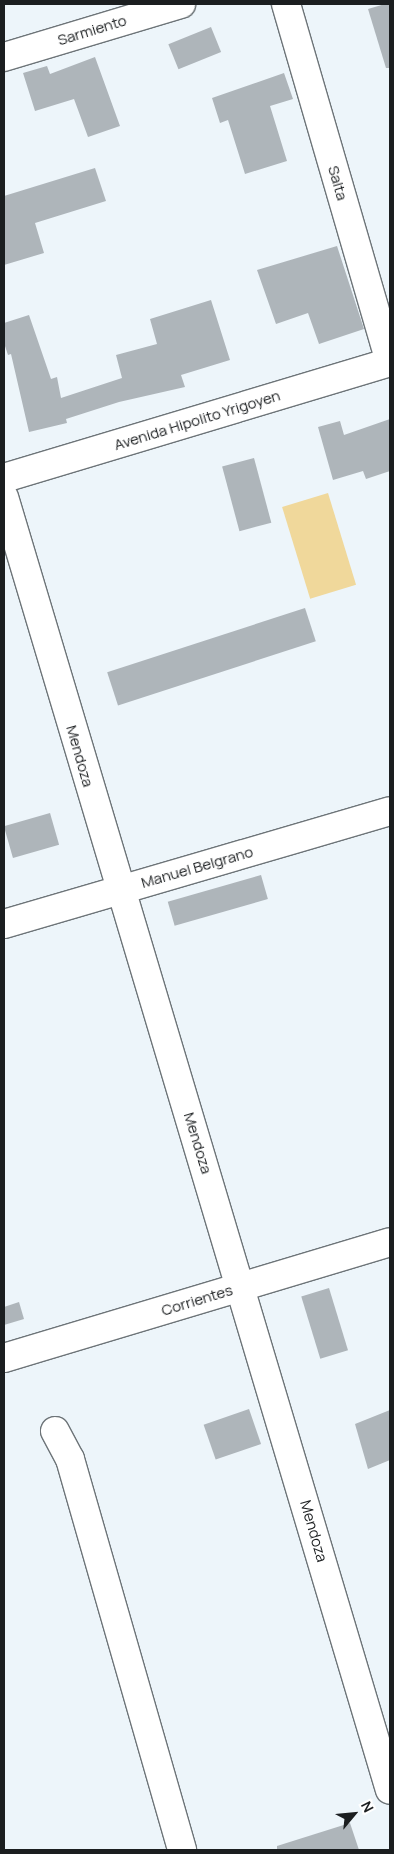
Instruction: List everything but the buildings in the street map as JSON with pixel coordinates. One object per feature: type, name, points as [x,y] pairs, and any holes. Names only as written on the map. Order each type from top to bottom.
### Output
[{"type":"street","name":"Sarmiento","points":[[4,57],[181,4]]},
{"type":"street","name":"Salta","points":[[286,4],[390,362]]},
{"type":"street","name":"Avenida Hipolito Yrigoyen","points":[[4,478],[390,362]]},
{"type":"street","name":"Mendoza","points":[[4,497],[120,890],[386,1761],[390,1790]]},
{"type":"street","name":"Manuel Belgrano","points":[[4,924],[390,811]]},
{"type":"street","name":"Corrientes","points":[[4,1358],[390,1242]]},
{"type":"street","points":[[55,1431],[70,1459],[182,1850]]},
{"type":"shaded area","points":[[328,493],[356,585],[310,599],[282,507]]}]
